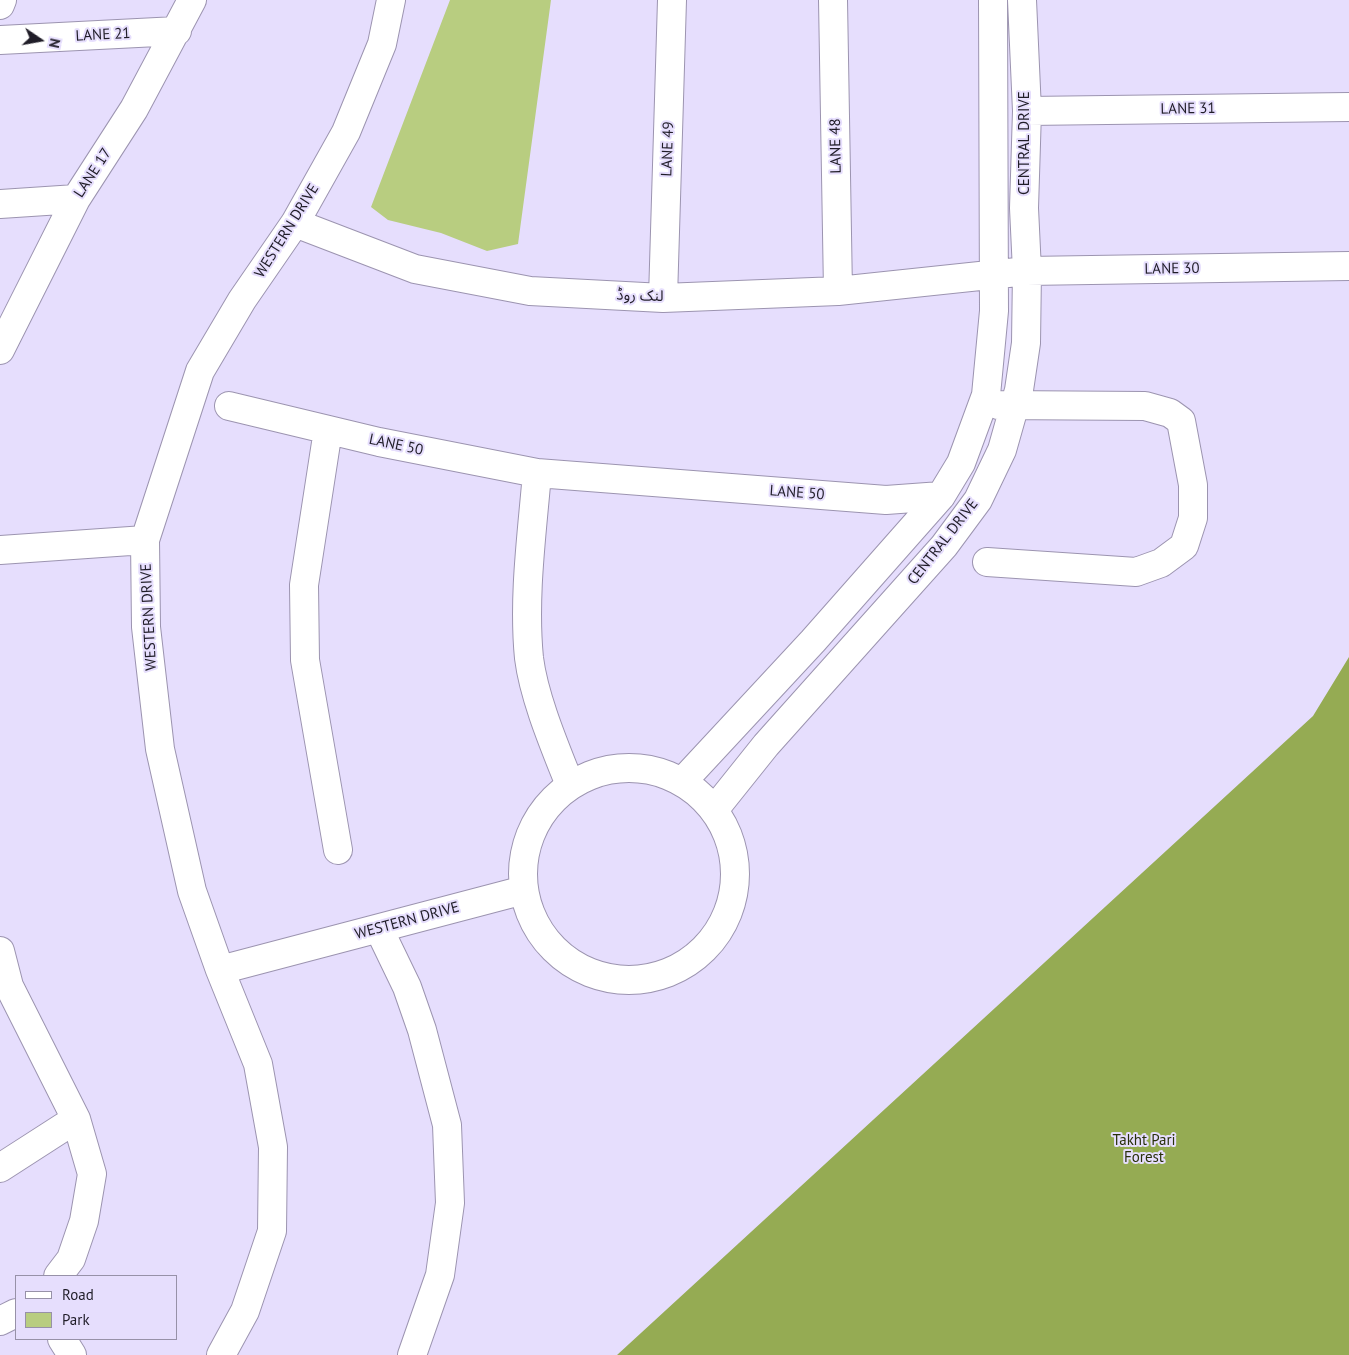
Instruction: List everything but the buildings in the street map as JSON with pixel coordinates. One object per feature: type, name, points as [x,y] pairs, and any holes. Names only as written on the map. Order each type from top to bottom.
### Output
[{"type":"street","points":[[0,5],[2,0]]},
{"type":"street","name":"LANE 17","points":[[0,350],[76,199],[134,109],[177,32],[192,0]]},
{"type":"street","name":"WESTERN DRIVE","points":[[391,0],[382,44],[346,132],[295,223],[242,300],[200,371],[145,540],[146,627],[160,749],[192,891],[220,970],[524,890]]},
{"type":"street","name":"LANE 49","points":[[663,298],[672,0]]},
{"type":"street","name":"LANE 48","points":[[834,0],[838,291]]},
{"type":"street","name":"CENTRAL DRIVE","points":[[682,782],[813,641],[941,496],[961,462],[986,395],[990,348],[995,274],[993,0]]},
{"type":"street","name":"CENTRAL DRIVE","points":[[714,810],[766,745],[944,546],[978,500],[1002,450],[1019,390],[1026,344],[1027,271],[1024,208],[1027,111],[1022,0]]},
{"type":"street","name":"LANE 21","points":[[0,40],[177,32]]},
{"type":"street","name":"LANE 31","points":[[1027,111],[1349,107]]},
{"type":"street","points":[[0,204],[76,199]]},
{"type":"street","name":"لنک روڈ","points":[[295,223],[415,269],[530,291],[663,298],[838,291],[995,274]]},
{"type":"street","name":"LANE 30","points":[[995,274],[1027,271],[1349,266]]},
{"type":"street","points":[[982,406],[1015,404],[1145,406],[1170,413],[1181,421],[1193,485],[1192,518],[1184,546],[1161,563],[1136,572],[987,562]]},
{"type":"street","name":"LANE 50","points":[[229,406],[328,430],[537,473],[886,500],[941,496]]},
{"type":"street","points":[[328,430],[304,585],[305,660],[338,850]]},
{"type":"street","points":[[537,473],[526,596],[530,660],[547,727],[570,784]]},
{"type":"street","points":[[0,550],[145,540]]},
{"type":"street","points":[[640,767],[676,777],[682,782],[705,798],[726,828],[736,864],[733,898],[720,930],[698,956],[669,974],[636,981],[601,978],[570,964],[545,940],[529,910],[524,890],[522,876],[528,842],[544,810],[570,784],[604,770],[640,767]]},
{"type":"street","points":[[379,929],[407,987],[422,1030],[447,1125],[450,1203],[440,1275],[412,1355]]},
{"type":"street","points":[[0,951],[5,989],[76,1120],[92,1174],[84,1221],[74,1252],[59,1275]]},
{"type":"street","points":[[220,970],[258,1064],[273,1146],[272,1231],[245,1311],[221,1355]]},
{"type":"street","points":[[0,1168],[76,1120]]},
{"type":"street","points":[[0,1321],[15,1314]]},
{"type":"street","points":[[63,1340],[72,1355]]},
{"type":"green space","points":[[450,0],[551,0],[518,244],[487,251],[441,233],[388,220],[371,207]]},
{"type":"green space","name":"Takht Pari Forest","points":[[1349,657],[1349,1355],[617,1355],[1313,716]]}]
